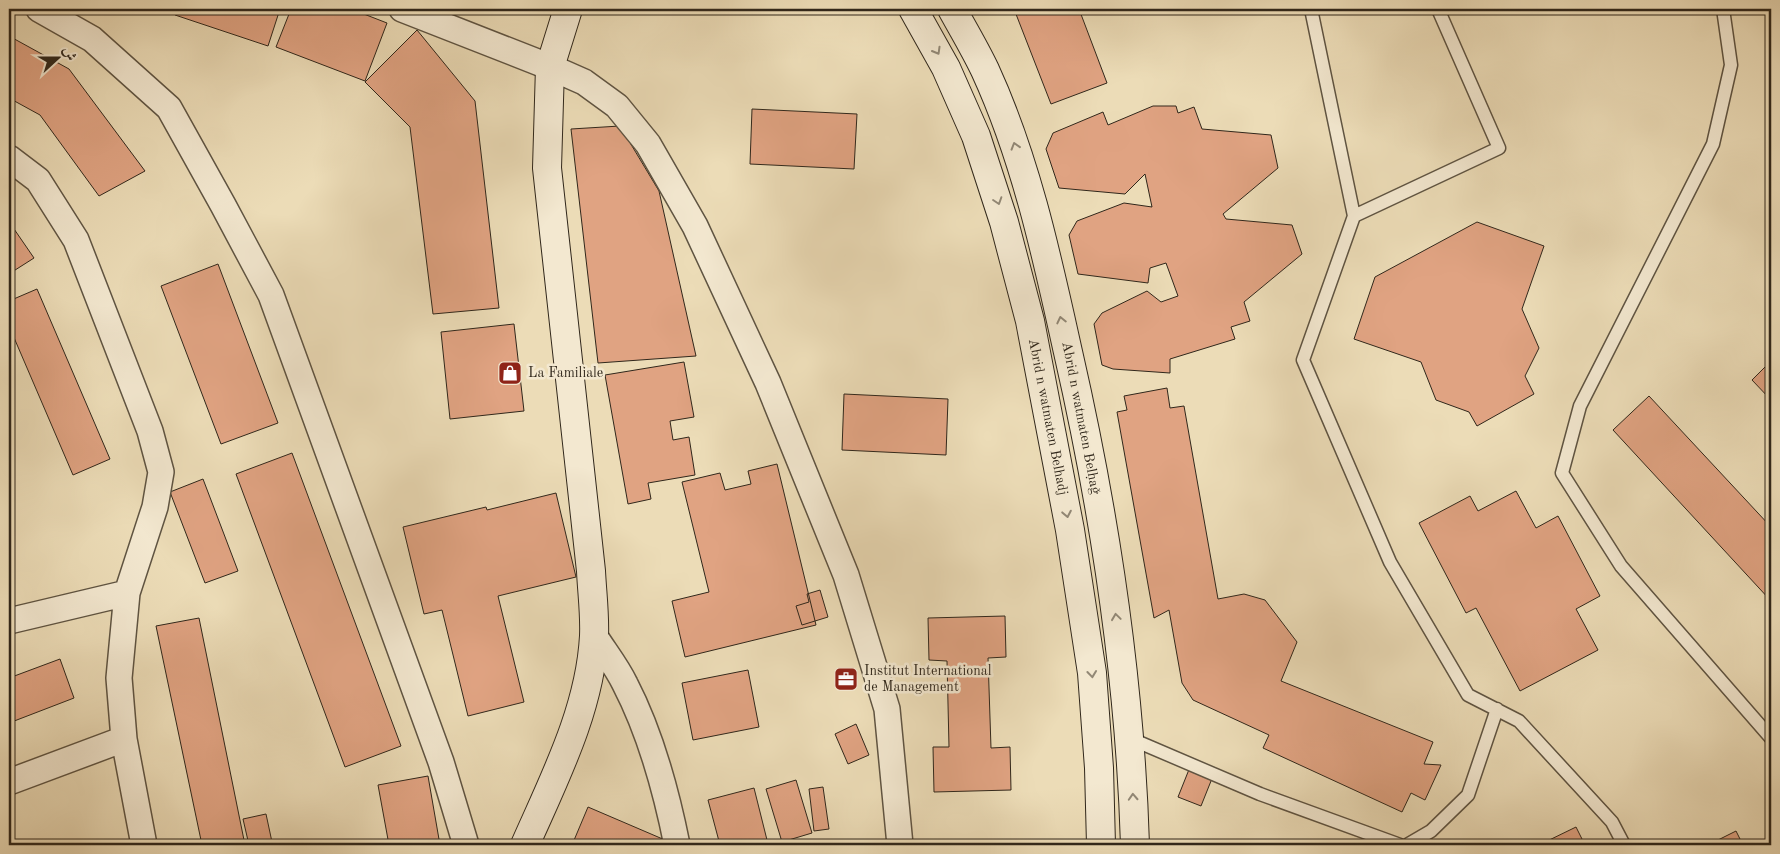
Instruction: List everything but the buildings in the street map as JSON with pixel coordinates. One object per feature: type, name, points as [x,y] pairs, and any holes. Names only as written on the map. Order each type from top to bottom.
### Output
[{"type":"main road","points":[[524,845],[563,758],[580,711],[592,658],[594,635],[591,571],[547,168],[550,67],[568,9]]},
{"type":"main road","name":"Abrid n watmaten Belhadj","points":[[913,9],[946,68],[976,136],[1004,222],[1030,321],[1070,530],[1092,673],[1099,768],[1101,845]]},
{"type":"main road","name":"Abrid n watmaten Belḥaǧ","points":[[952,9],[985,69],[1008,128],[1042,236],[1086,429],[1125,683],[1135,845]]},
{"type":"street","points":[[39,9],[92,39],[169,108],[271,296],[441,762],[466,845]]},
{"type":"street","points":[[402,9],[584,82],[616,106],[648,144],[695,226],[768,383],[846,575],[887,709],[900,845]]},
{"type":"street","points":[[9,158],[38,180],[76,240],[150,431],[161,472],[155,507],[127,593],[119,678],[124,739],[144,845]]},
{"type":"street","points":[[9,621],[127,593]]},
{"type":"street","points":[[594,635],[625,682],[646,730],[670,808],[677,845]]},
{"type":"street","points":[[9,782],[124,739]]},
{"type":"lane","points":[[1311,9],[1354,216],[1303,360],[1390,562],[1468,694],[1519,721],[1612,822],[1624,845]]},
{"type":"lane","points":[[1354,216],[1499,148],[1438,9]]},
{"type":"lane","points":[[1723,9],[1731,65],[1713,144],[1580,406],[1562,473],[1621,566],[1771,738]]},
{"type":"lane","points":[[1407,845],[1431,831],[1468,795],[1497,709]]},
{"type":"lane","points":[[1129,738],[1260,794],[1400,845]]},
{"type":"place","name":"La Familiale","points":[[510,373]]},
{"type":"place","name":"Institut International de Management","points":[[846,679]]}]
